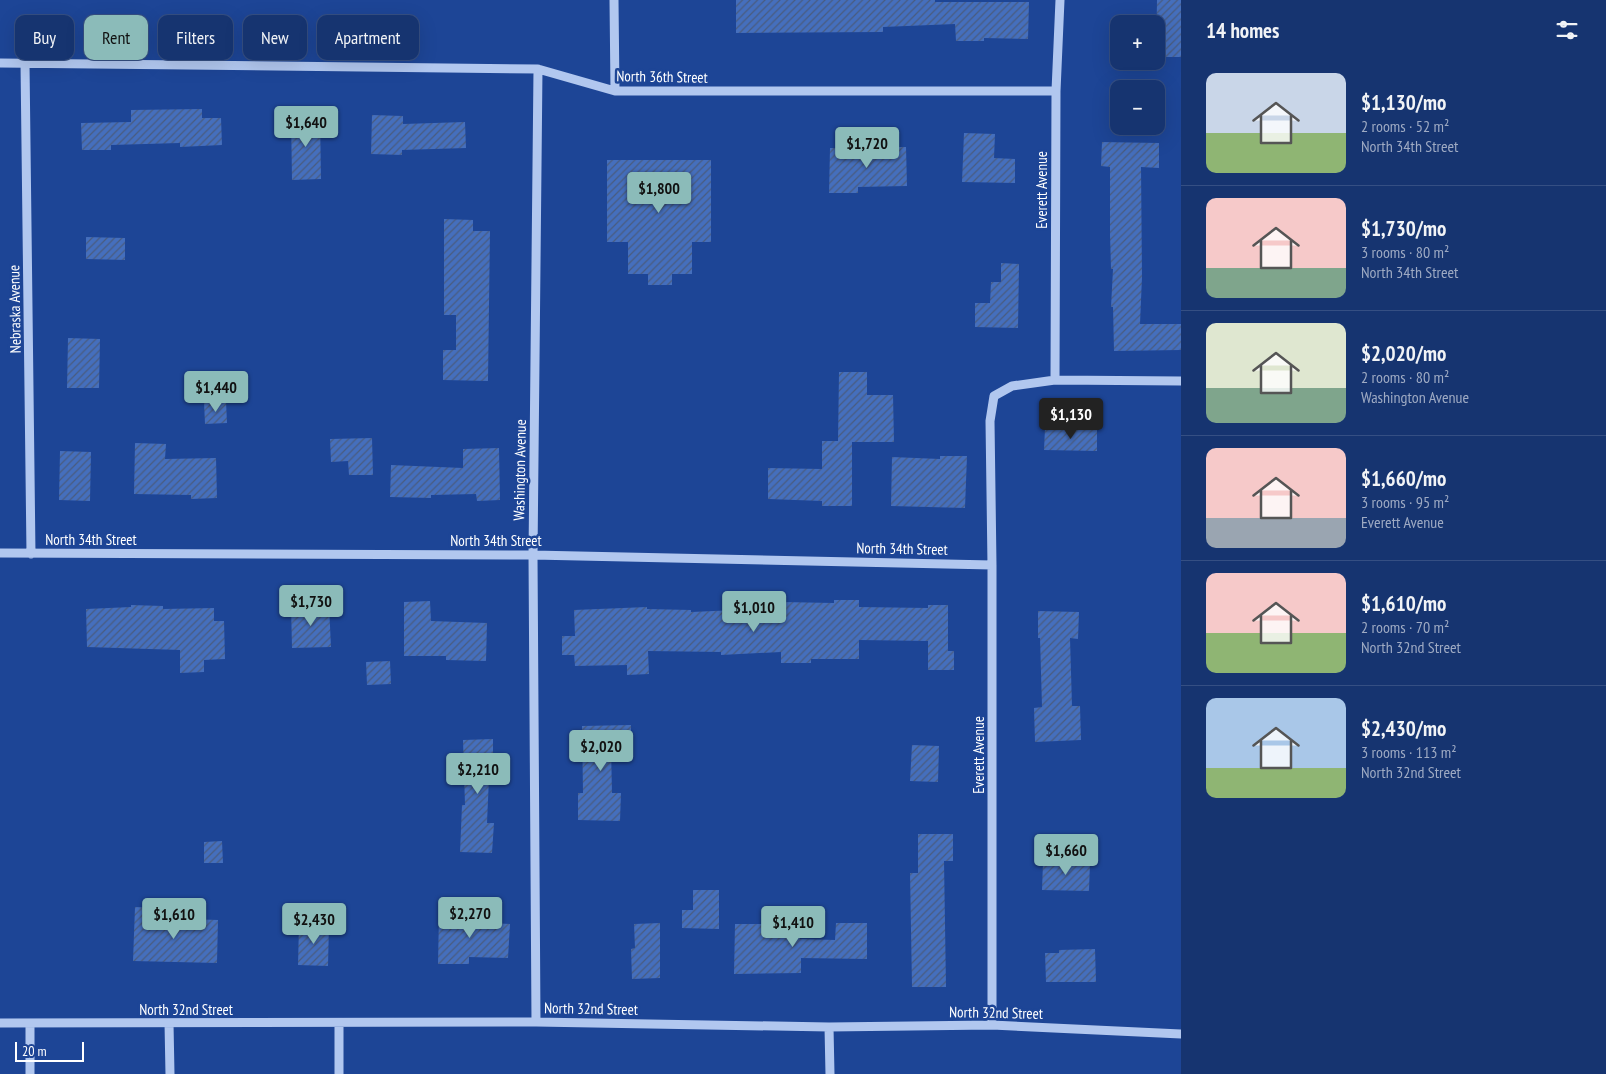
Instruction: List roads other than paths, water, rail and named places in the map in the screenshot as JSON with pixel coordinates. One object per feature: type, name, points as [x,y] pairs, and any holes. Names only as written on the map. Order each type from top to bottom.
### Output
[{"type":"street","points":[[614,0],[615,91]]},
{"type":"street","name":"Everett Avenue","points":[[992,1025],[992,485],[990,421],[994,396],[1012,386],[1055,380],[1056,91],[1060,0]]},
{"type":"street","name":"North 36th Street","points":[[0,63],[538,69],[615,91],[1056,91]]},
{"type":"street","name":"Nebraska Avenue","points":[[25,63],[31,554]]},
{"type":"street","name":"Washington Avenue","points":[[536,1022],[533,555],[538,69]]},
{"type":"street","points":[[1055,380],[1181,381]]},
{"type":"street","name":"North 34th Street","points":[[0,554],[533,555],[992,565]]},
{"type":"street","name":"North 32nd Street","points":[[0,1023],[338,1024],[536,1022],[830,1027],[992,1025],[1181,1034]]},
{"type":"street","points":[[30,1023],[30,1074]]},
{"type":"street","points":[[169,1023],[170,1074]]},
{"type":"street","points":[[338,1024],[339,1074]]},
{"type":"street","points":[[830,1027],[830,1074]]}]
